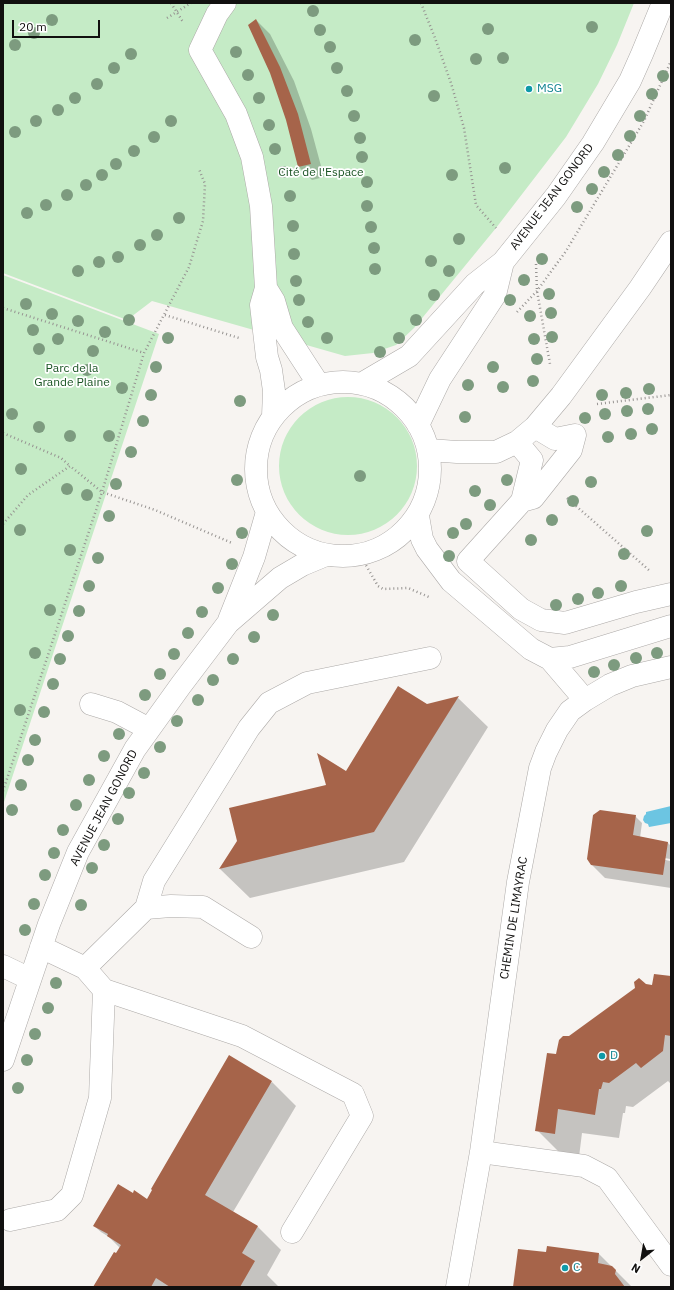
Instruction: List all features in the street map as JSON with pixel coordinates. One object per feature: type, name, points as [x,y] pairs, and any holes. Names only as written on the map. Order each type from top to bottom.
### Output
[{"type":"street","points":[[225,3],[217,14],[200,50],[236,114],[252,157],[261,206],[266,288],[261,305],[267,357],[271,370],[274,391],[273,416]]},
{"type":"street","name":"AVENUE JEAN GONORD","points":[[363,383],[409,356],[475,284],[503,262],[556,196],[593,143],[630,81],[663,3]]},
{"type":"street","points":[[429,450],[496,452],[517,442],[535,427],[571,383],[640,288],[671,242]]},
{"type":"street","name":"AVENUE JEAN GONORD","points":[[418,425],[440,379],[494,295],[503,262]]},
{"type":"street","points":[[266,288],[274,300],[282,328],[319,384]]},
{"type":"street","points":[[337,381],[363,383],[390,395],[406,408],[418,425],[429,450],[431,475],[425,500],[418,516],[398,538],[380,548],[360,555],[326,555],[302,547],[282,532],[267,512],[258,489],[256,463],[261,438],[273,416],[294,396],[319,384],[337,381]]},
{"type":"street","points":[[522,501],[533,498],[571,450],[575,435],[555,439],[535,427]]},
{"type":"street","points":[[517,442],[532,460],[522,501],[468,561],[522,609],[541,620],[564,622],[671,594]]},
{"type":"street","name":"AVENUE JEAN GONORD","points":[[228,623],[254,557],[267,512]]},
{"type":"street","points":[[418,516],[422,539],[427,549],[451,581],[531,649],[550,658],[584,700]]},
{"type":"street","name":"AVENUE JEAN GONORD","points":[[3,1060],[48,924],[78,852],[135,749],[228,623],[280,578],[302,565],[326,555]]},
{"type":"street","points":[[550,658],[570,657],[671,626]]},
{"type":"street","points":[[85,968],[146,908],[154,881],[249,728],[269,703],[307,683],[430,658]]},
{"type":"street","name":"CHEMIN DE LIMAYRAC","points":[[457,1287],[481,1152],[518,882],[540,768],[557,730],[570,711],[584,700],[610,685],[632,676],[671,667]]},
{"type":"street","points":[[91,704],[117,712],[149,730]]},
{"type":"street","points":[[146,908],[171,906],[203,907],[251,937]]},
{"type":"street","points":[[41,947],[85,968],[104,990],[242,1036],[353,1094],[362,1116],[292,1232]]},
{"type":"street","points":[[3,966],[30,979]]},
{"type":"street","points":[[10,1220],[57,1210],[72,1195],[100,1098],[104,990]]},
{"type":"street","points":[[481,1152],[584,1166],[608,1178],[671,1265]]},
{"type":"path","points":[[167,18],[191,3]]},
{"type":"path","points":[[421,3],[449,75],[462,121],[476,205],[496,228]]},
{"type":"path","points":[[516,313],[538,291],[566,251],[644,121],[671,61]]},
{"type":"path","points":[[3,790],[102,492],[144,354],[189,267],[203,221],[205,184],[199,169]]},
{"type":"path","points":[[536,260],[538,291],[550,364]]},
{"type":"path","points":[[3,308],[144,354]]},
{"type":"path","points":[[165,315],[245,339]]},
{"type":"path","points":[[597,404],[671,395]]},
{"type":"path","points":[[3,433],[61,458],[102,492],[187,523],[236,545],[254,557]]},
{"type":"path","points":[[3,524],[28,495],[70,466]]},
{"type":"path","points":[[547,480],[653,574]]},
{"type":"green space","name":"Cité de l'Espace","points":[[3,3],[634,3],[617,45],[598,84],[566,137],[496,228],[414,328],[396,345],[373,353],[345,356],[152,301],[127,320],[3,273]]},
{"type":"green space","name":"Parc de la Grande Plaine","points":[[3,275],[159,334],[3,805]]},
{"type":"green space","points":[[348,397],[368,400],[386,409],[401,423],[414,446],[417,466],[414,486],[405,504],[391,519],[368,532],[348,535],[328,532],[310,523],[295,509],[282,486],[279,466],[282,446],[291,428],[305,413],[328,400]]},
{"type":"water","points":[[671,806],[671,823],[649,827],[643,820],[646,812]]},
{"type":"building","points":[[256,19],[280,67],[298,114],[311,164],[298,167],[286,120],[270,73],[248,25]]},
{"type":"building","points":[[398,686],[427,704],[459,696],[374,832],[219,869],[237,841],[229,808],[326,785],[317,753],[346,771]]},
{"type":"building","points":[[600,810],[636,815],[633,835],[668,842],[663,875],[591,865],[587,859],[593,815]]},
{"type":"building","name":"D","points":[[654,974],[671,976],[671,1036],[665,1035],[663,1051],[641,1068],[636,1063],[609,1083],[603,1082],[601,1089],[599,1089],[595,1115],[558,1109],[555,1134],[535,1131],[547,1053],[556,1054],[559,1040],[563,1036],[569,1036],[635,988],[634,982],[639,978],[646,984],[652,985]]},
{"type":"building","points":[[229,1055],[272,1081],[205,1195],[258,1226],[242,1253],[255,1261],[240,1287],[170,1287],[156,1278],[151,1287],[93,1287],[114,1252],[116,1253],[121,1245],[107,1236],[108,1234],[93,1226],[118,1184],[133,1193],[134,1190],[147,1199],[152,1190],[151,1189]]},
{"type":"building","name":"C","points":[[547,1246],[599,1253],[598,1263],[612,1266],[616,1270],[615,1274],[625,1287],[513,1287],[518,1249],[546,1252]]},
{"type":"place","name":"MSG","points":[[529,89]]},
{"type":"place","name":"D","points":[[602,1056]]},
{"type":"place","name":"C","points":[[565,1268]]}]
